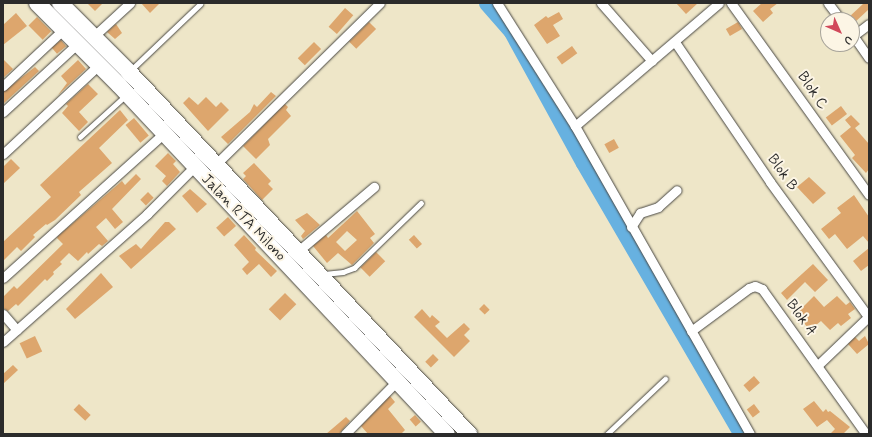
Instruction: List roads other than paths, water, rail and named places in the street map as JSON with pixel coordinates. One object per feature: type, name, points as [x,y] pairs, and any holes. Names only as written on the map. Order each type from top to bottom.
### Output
[{"type":"highway","name":"Jalan RTA Milono","points":[[37,3],[100,64],[164,133],[191,156],[312,280],[469,434]]},
{"type":"highway","name":"Jalan RTA Milono","points":[[60,3],[129,72],[191,156],[215,165],[297,252],[312,280],[397,381],[447,434]]},
{"type":"street","points":[[94,36],[130,3]]},
{"type":"street","points":[[215,165],[380,3]]},
{"type":"street","points":[[497,3],[575,126],[750,434]]},
{"type":"street","points":[[601,3],[652,61]]},
{"type":"street","points":[[575,126],[719,3]]},
{"type":"street","name":"Blok C","points":[[731,3],[869,195]]},
{"type":"street","points":[[828,3],[835,12]]},
{"type":"street","points":[[860,30],[869,24]]},
{"type":"street","points":[[3,86],[64,29]]},
{"type":"street","name":"Blok B","points":[[675,42],[770,182],[869,317]]},
{"type":"street","points":[[3,112],[78,43]]},
{"type":"street","points":[[860,45],[869,58]]},
{"type":"street","points":[[3,154],[100,64]]},
{"type":"street","points":[[3,278],[164,133]]},
{"type":"street","points":[[3,342],[147,214],[191,156]]},
{"type":"street","points":[[297,252],[374,187]]},
{"type":"street","points":[[632,228],[640,213],[658,207],[677,190]]},
{"type":"street","name":"Blok A","points":[[691,331],[738,296],[758,287],[762,289],[818,365],[866,434]]},
{"type":"street","points":[[3,314],[17,330]]},
{"type":"street","points":[[818,365],[869,317]]},
{"type":"street","points":[[345,434],[397,381]]},
{"type":"lane","points":[[129,72],[200,4]]},
{"type":"lane","points":[[80,137],[127,94]]},
{"type":"lane","points":[[312,280],[354,268],[421,203]]},
{"type":"lane","points":[[607,434],[665,379]]},
{"type":"waterway","points":[[486,3],[511,32],[583,163],[741,434]]}]
